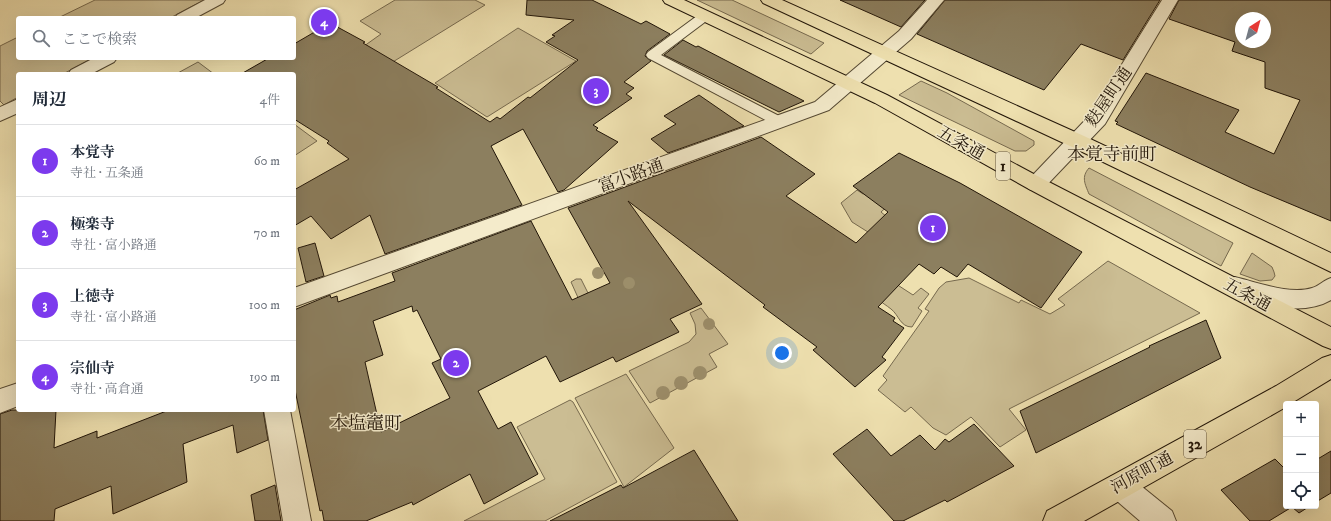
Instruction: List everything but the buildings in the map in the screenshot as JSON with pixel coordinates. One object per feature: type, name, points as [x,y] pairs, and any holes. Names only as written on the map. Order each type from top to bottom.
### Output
[{"type":"main road","name":"五条通","points":[[671,0],[849,84],[1331,339]]},
{"type":"main road","points":[[769,0],[1077,140],[1331,263]]},
{"type":"main road","name":"河原町通","points":[[1057,521],[1286,394],[1331,366]]},
{"type":"street","points":[[187,16],[217,0]]},
{"type":"street","name":"富小路通","points":[[296,297],[822,106],[905,36],[936,0]]},
{"type":"street","name":"麩屋町通","points":[[1036,184],[1098,119],[1170,0]]},
{"type":"street","points":[[81,72],[104,60]]},
{"type":"street","points":[[0,115],[16,107]]},
{"type":"street","points":[[1223,283],[1288,298],[1299,299],[1318,296],[1331,287]]},
{"type":"street","points":[[0,401],[16,395]]},
{"type":"street","points":[[277,412],[297,521]]},
{"type":"street","points":[[1120,486],[1162,521]]},
{"type":"lane","points":[[705,16],[652,55],[780,122]]},
{"type":"shaded area","points":[[95,0],[204,0],[174,16],[62,16]]},
{"type":"shaded area","points":[[395,0],[475,0],[485,5],[396,60],[296,118],[296,95],[381,34],[360,21]]},
{"type":"shaded area","points":[[697,0],[732,0],[824,43],[811,54]]},
{"type":"shaded area","points":[[518,28],[576,61],[487,117],[435,83]]},
{"type":"shaded area","points":[[16,38],[16,60],[89,60],[67,72],[16,72],[16,98],[4,105],[0,101],[0,46]]},
{"type":"shaded area","points":[[198,62],[211,72],[180,72]]},
{"type":"shaded area","points":[[921,81],[947,93],[1034,141],[1034,145],[1026,151],[1015,151],[899,95]]},
{"type":"shaded area","points":[[296,125],[317,141],[296,155]]},
{"type":"shaded area","points":[[1089,168],[1233,243],[1221,266],[1089,194],[1084,178]]},
{"type":"shaded area","points":[[876,185],[901,194],[881,212],[887,217],[895,249],[852,222],[841,203],[857,190],[863,194]]},
{"type":"shaded area","points":[[1252,253],[1272,267],[1275,276],[1272,280],[1260,281],[1240,274]]},
{"type":"shaded area","points":[[1108,261],[1200,313],[1009,409],[1026,430],[1000,447],[971,417],[946,435],[933,428],[911,407],[905,412],[878,390],[887,380],[883,376],[929,311],[925,309],[939,288],[946,282],[969,278],[1019,303],[1021,300],[1050,314],[1065,305],[1058,299]]},
{"type":"shaded area","points":[[576,279],[581,279],[588,293],[580,302],[571,282]]},
{"type":"shaded area","points":[[890,280],[913,295],[921,288],[929,294],[918,308],[922,311],[912,327],[902,323],[894,311],[878,299]]},
{"type":"shaded area","points":[[701,308],[728,344],[709,354],[717,367],[650,403],[629,371],[689,342],[696,334],[695,324],[690,313]]},
{"type":"shaded area","points":[[626,374],[674,448],[624,487],[575,398]]},
{"type":"shaded area","points":[[570,400],[573,402],[617,482],[545,521],[464,521],[545,479],[517,427]]},
{"type":"place","name":"宗仙寺","points":[[324,22]]},
{"type":"place","name":"上徳寺","points":[[596,91]]},
{"type":"place","name":"本覚寺","points":[[933,228]]},
{"type":"place","name":"極楽寺","points":[[456,363]]},
{"type":"district","name":"本覚寺前町","points":[[1112,155]]},
{"type":"district","name":"本塩竈町","points":[[366,424]]}]
